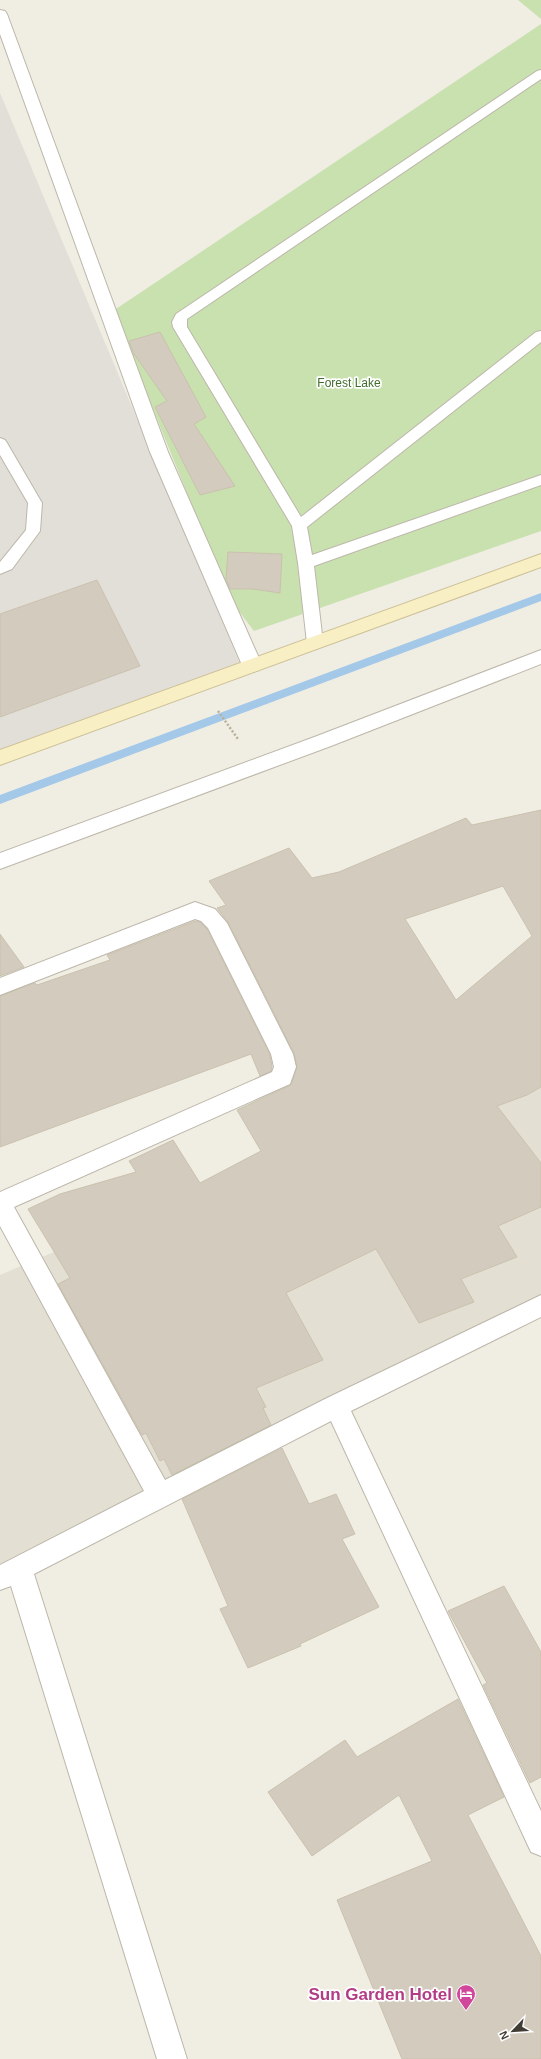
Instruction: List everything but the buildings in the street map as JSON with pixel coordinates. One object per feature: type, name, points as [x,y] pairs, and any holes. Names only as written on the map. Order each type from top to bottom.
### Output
[{"type":"street","points":[[0,14],[159,452],[252,665]]},
{"type":"street","points":[[0,758],[541,560]]},
{"type":"street","points":[[0,861],[324,741],[541,657]]},
{"type":"street","points":[[0,987],[195,910],[202,912],[216,923],[282,1054],[285,1067],[282,1078],[0,1204],[161,1497]]},
{"type":"street","points":[[172,2059],[9,1573],[161,1497],[336,1406],[541,1305]]},
{"type":"street","points":[[336,1406],[541,1842]]},
{"type":"lane","points":[[315,643],[306,563],[299,526],[180,327],[179,322],[181,317],[541,74]]},
{"type":"lane","points":[[299,526],[541,335]]},
{"type":"lane","points":[[0,443],[35,504],[33,531],[7,565],[0,569]]},
{"type":"lane","points":[[306,563],[541,480]]},
{"type":"path","points":[[217,710],[239,740]]},
{"type":"shaded area","points":[[0,93],[242,669],[0,759]]},
{"type":"shaded area","points":[[541,1044],[541,1308],[0,1569],[0,1275]]},
{"type":"green space","points":[[518,0],[541,0],[541,19]]},
{"type":"green space","name":"Forest Lake","points":[[541,24],[541,531],[254,631],[222,589],[216,564],[113,311]]},
{"type":"waterway","points":[[0,800],[541,597]]},
{"type":"place","name":"Sun Garden Hotel","points":[[466,2011]]}]
